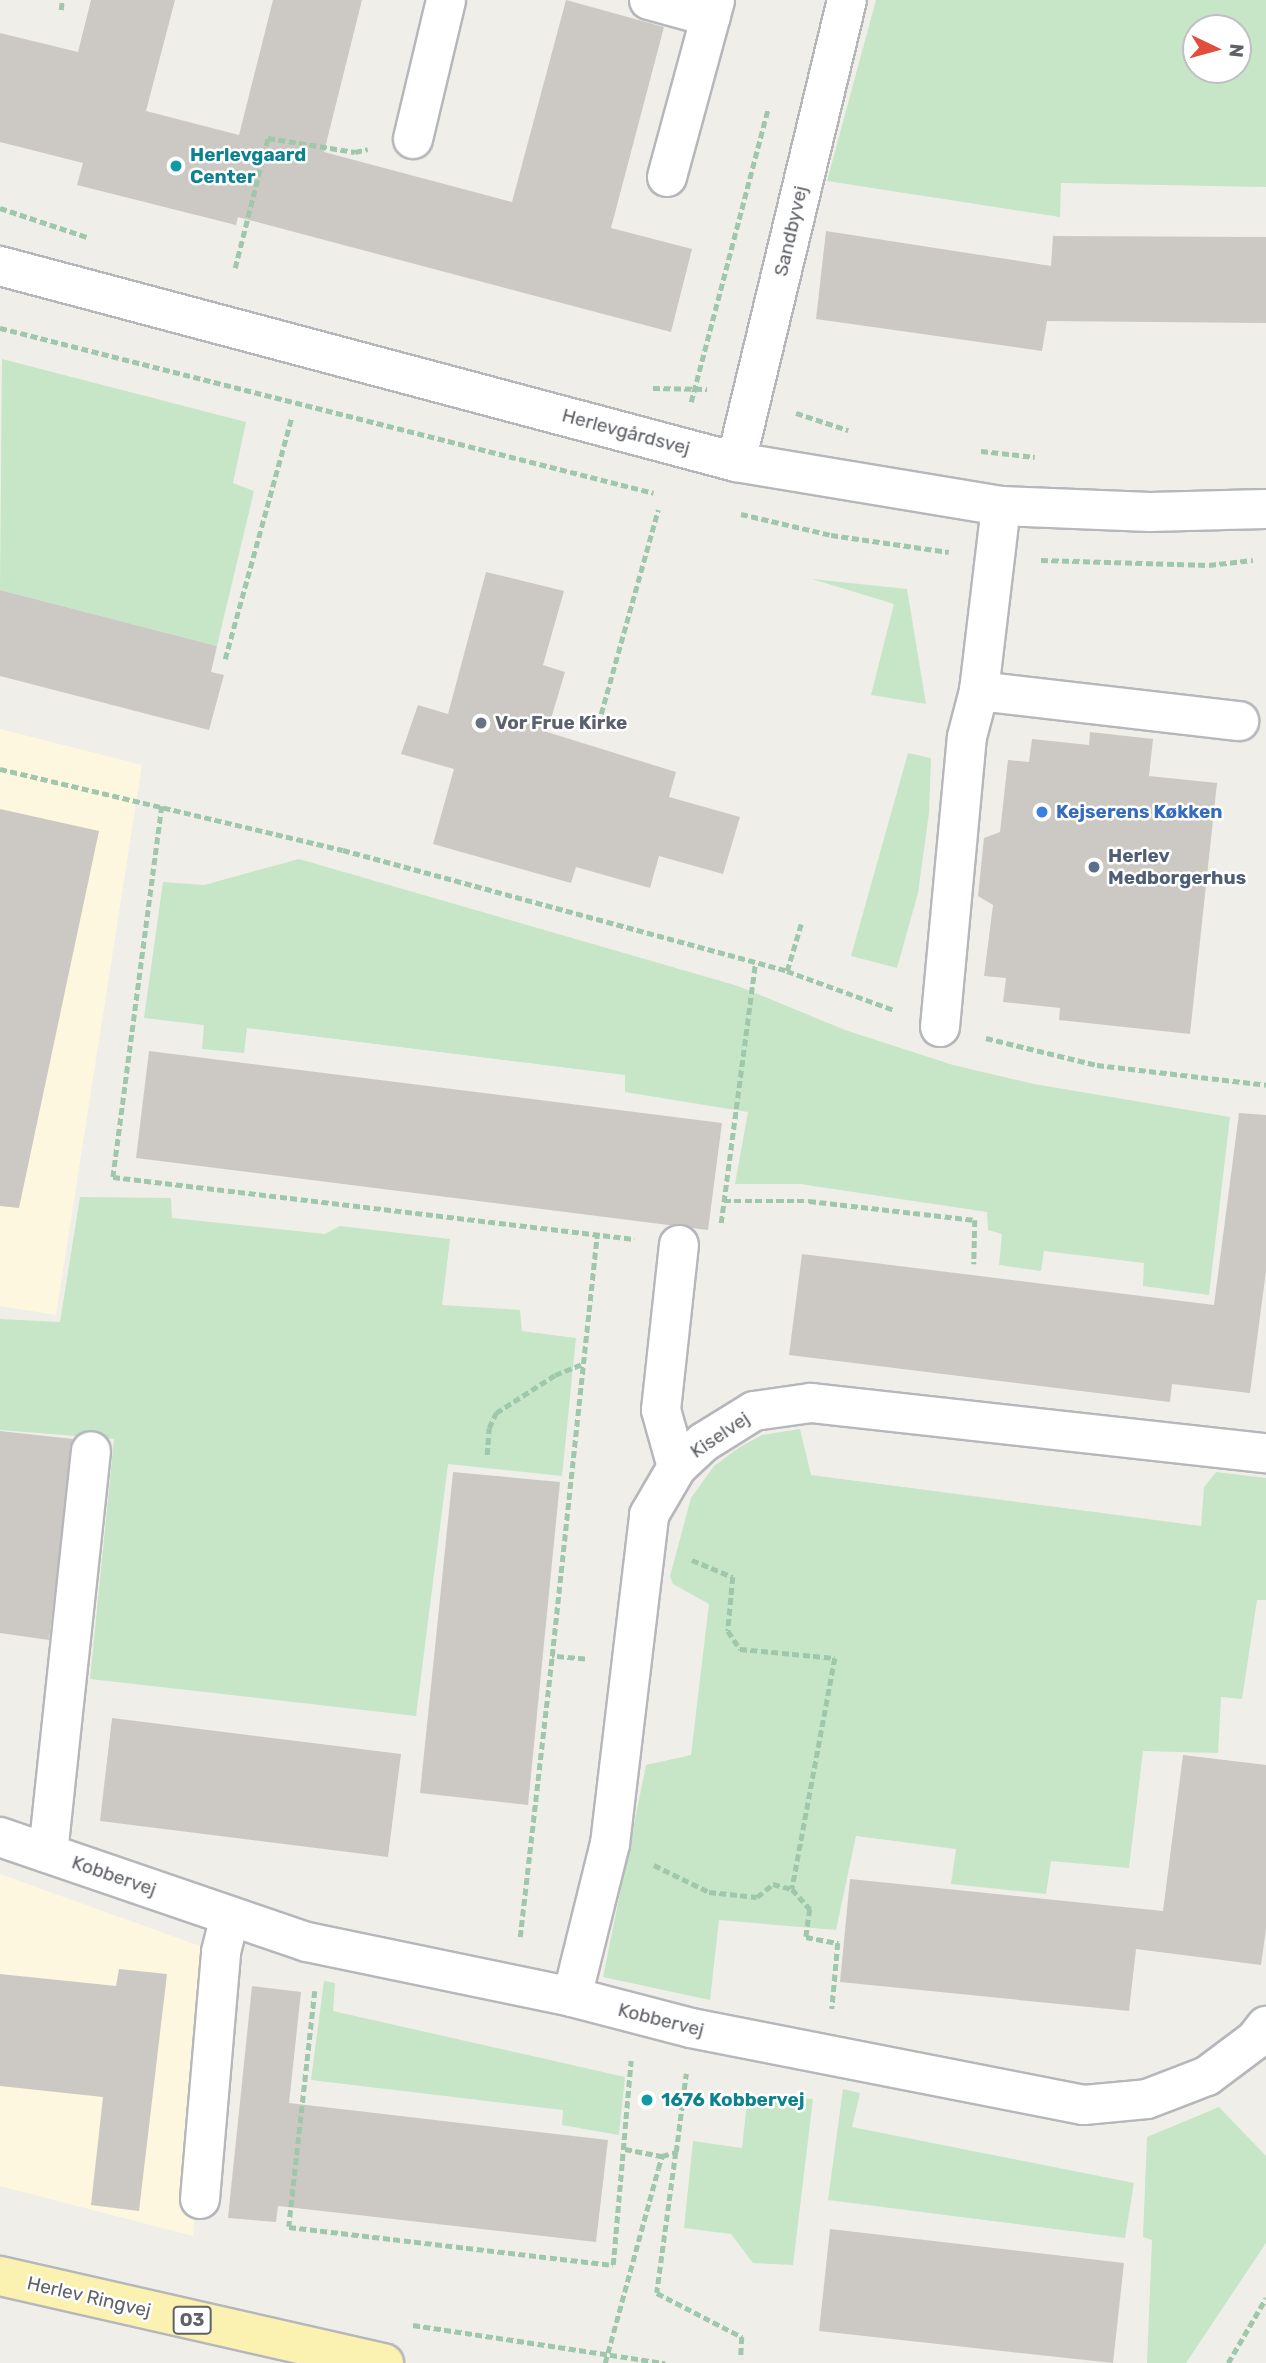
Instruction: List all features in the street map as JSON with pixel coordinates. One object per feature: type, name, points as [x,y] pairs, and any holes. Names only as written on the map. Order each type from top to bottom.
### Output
[{"type":"main road","name":"Herlev Ringvej","points":[[0,2276],[384,2363]]},
{"type":"street","points":[[413,139],[446,0]]},
{"type":"street","points":[[649,0],[713,8],[667,177]]},
{"type":"street","name":"Sandbyvej","points":[[736,462],[846,0]]},
{"type":"street","name":"Herlevgårdsvej","points":[[0,266],[736,462],[1001,506],[1150,512],[1266,509]]},
{"type":"street","points":[[940,1027],[967,737],[979,691],[1001,506]]},
{"type":"street","points":[[979,691],[1239,721]]},
{"type":"street","points":[[677,1467],[661,1410],[679,1245]]},
{"type":"street","name":"Kiselvej","points":[[572,1997],[610,1844],[635,1664],[649,1515],[677,1467],[704,1442],[754,1411],[811,1403],[1266,1453]]},
{"type":"street","name":"Kobbervej","points":[[48,1853],[91,1451]]},
{"type":"street","name":"Kobbervej","points":[[0,1837],[320,1945],[572,1997],[691,2028],[1084,2105],[1147,2099],[1207,2076],[1255,2040],[1266,2026]]},
{"type":"street","points":[[200,2199],[221,1952],[230,1916]]},
{"type":"path","points":[[61,10],[62,0]]},
{"type":"path","points":[[680,446],[772,94]]},
{"type":"path","points":[[235,268],[268,138],[355,152],[413,139]]},
{"type":"path","points":[[0,208],[93,240]]},
{"type":"path","points":[[646,387],[695,387],[752,398],[861,434]]},
{"type":"path","points":[[225,659],[292,416]]},
{"type":"path","points":[[979,451],[1045,458]]},
{"type":"path","points":[[601,714],[658,510]]},
{"type":"path","points":[[0,769],[343,850],[787,971],[940,1027],[1097,1065],[1266,1085]]},
{"type":"path","points":[[162,806],[113,1177],[718,1249],[755,964]]},
{"type":"path","points":[[787,971],[801,923]]},
{"type":"path","points":[[724,1202],[809,1201],[975,1220],[974,1264]]},
{"type":"path","points":[[514,1985],[597,1234]]},
{"type":"path","points":[[487,1455],[489,1428],[496,1413],[555,1375],[583,1364]]},
{"type":"path","points":[[646,1540],[733,1577],[728,1631],[740,1650],[835,1658],[792,1889]]},
{"type":"path","points":[[552,1657],[635,1664]]},
{"type":"path","points":[[610,1844],[709,1892],[757,1897],[773,1884],[792,1889],[810,1909],[806,1937],[838,1943],[828,2054]]},
{"type":"path","points":[[320,1945],[289,2227],[613,2265],[635,2014]]},
{"type":"path","points":[[691,2028],[657,2293],[742,2337],[741,2358]]},
{"type":"path","points":[[625,2149],[662,2156],[676,2152]]},
{"type":"path","points":[[605,2363],[662,2156]]},
{"type":"path","points":[[1228,2363],[1266,2298]]},
{"type":"shaded area","points":[[0,729],[142,765],[56,1315],[0,1306]]},
{"type":"shaded area","points":[[0,1874],[214,1951],[193,2236],[0,2186]]},
{"type":"green space","points":[[876,0],[1266,0],[1266,187],[1061,183],[1060,217],[827,181]]},
{"type":"green space","points":[[2,359],[246,422],[233,483],[254,491],[217,646],[0,590]]},
{"type":"green space","points":[[812,579],[907,589],[926,704],[871,695],[894,604]]},
{"type":"green space","points":[[908,753],[931,758],[929,813],[918,893],[897,968],[851,956]]},
{"type":"green space","points":[[299,859],[738,986],[845,1030],[953,1065],[1034,1084],[1230,1117],[1209,1295],[1143,1286],[1144,1263],[1044,1251],[1041,1271],[999,1265],[1002,1234],[988,1230],[987,1212],[800,1184],[735,1184],[748,1112],[625,1092],[625,1075],[247,1028],[244,1053],[202,1049],[204,1025],[144,1018],[163,882],[204,885]]},
{"type":"green space","points":[[80,1197],[171,1198],[172,1218],[325,1234],[340,1226],[450,1239],[442,1305],[520,1310],[522,1331],[576,1338],[562,1476],[448,1464],[416,1716],[90,1679],[114,1439],[0,1430],[0,1319],[60,1322]]},
{"type":"green space","points":[[800,1429],[811,1475],[1201,1526],[1204,1487],[1216,1472],[1266,1478],[1266,1600],[1257,1600],[1242,1699],[1221,1697],[1218,1753],[1143,1751],[1129,1868],[1051,1861],[1046,1894],[951,1884],[956,1849],[856,1836],[836,1930],[719,1920],[710,2000],[603,1977],[646,1765],[691,1755],[709,1604],[673,1584],[670,1576],[691,1498],[714,1466],[740,1447],[762,1435]]},
{"type":"green space","points":[[324,1981],[335,1983],[333,2011],[625,2077],[619,2135],[562,2125],[563,2110],[311,2080]]},
{"type":"green space","points":[[843,2089],[860,2093],[852,2127],[1134,2183],[1125,2238],[828,2200]]},
{"type":"green space","points":[[748,2094],[813,2099],[793,2265],[753,2263],[731,2234],[684,2228],[693,2141],[742,2148]]},
{"type":"green space","points":[[1219,2107],[1266,2156],[1266,2243],[1186,2363],[1147,2363],[1152,2240],[1143,2237],[1147,2137]]},
{"type":"building","points":[[91,0],[175,0],[146,111],[239,135],[273,0],[362,0],[324,152],[512,202],[566,0],[664,27],[611,228],[692,249],[671,332],[238,217],[236,225],[77,185],[83,163],[0,142],[0,33],[78,52]]},
{"type":"building","points":[[826,231],[1051,266],[1053,236],[1266,237],[1266,323],[1047,321],[1042,351],[816,319]]},
{"type":"building","name":"Vor Frue Kirke","points":[[486,572],[564,591],[543,665],[565,672],[547,732],[676,772],[669,797],[740,817],[723,874],[659,856],[650,888],[576,867],[571,883],[433,844],[454,769],[401,754],[418,705],[448,714]]},
{"type":"building","points":[[0,590],[217,646],[211,672],[224,675],[209,730],[0,676]]},
{"type":"building","name":"Herlev Medborgerhus","points":[[1090,732],[1153,739],[1149,776],[1217,783],[1190,1034],[1059,1020],[1060,1008],[1003,1002],[1006,978],[984,976],[993,905],[978,896],[984,838],[1000,832],[1008,760],[1029,762],[1032,739],[1089,745]]},
{"type":"building","points":[[0,809],[99,831],[19,1208],[0,1206]]},
{"type":"building","points":[[149,1051],[722,1123],[708,1230],[136,1158]]},
{"type":"building","points":[[1239,1113],[1266,1115],[1266,1271],[1250,1393],[1172,1384],[1170,1402],[789,1355],[802,1254],[1214,1305]]},
{"type":"building","points":[[0,1431],[73,1439],[49,1640],[0,1633]]},
{"type":"building","points":[[453,1472],[560,1482],[528,1805],[420,1793]]},
{"type":"building","points":[[112,1718],[401,1754],[388,1857],[100,1821]]},
{"type":"building","points":[[1183,1755],[1266,1765],[1266,1929],[1261,1965],[1136,1949],[1129,2011],[840,1982],[850,1879],[1163,1911]]},
{"type":"building","points":[[119,1969],[167,1974],[139,2211],[91,2205],[103,2097],[0,2086],[0,1974],[116,1986]]},
{"type":"building","points":[[252,1986],[301,1992],[289,2103],[608,2140],[596,2242],[278,2206],[276,2222],[228,2218]]},
{"type":"building","points":[[830,2229],[1124,2263],[1113,2363],[819,2331]]},
{"type":"place","name":"Herlevgaard Center","points":[[176,166]]},
{"type":"place","name":"Vor Frue Kirke","points":[[481,723]]},
{"type":"place","name":"Kejserens Køkken","points":[[1042,812]]},
{"type":"place","name":"Herlev Medborgerhus","points":[[1094,867]]},
{"type":"place","name":"1676 Kobbervej","points":[[647,2100]]}]
